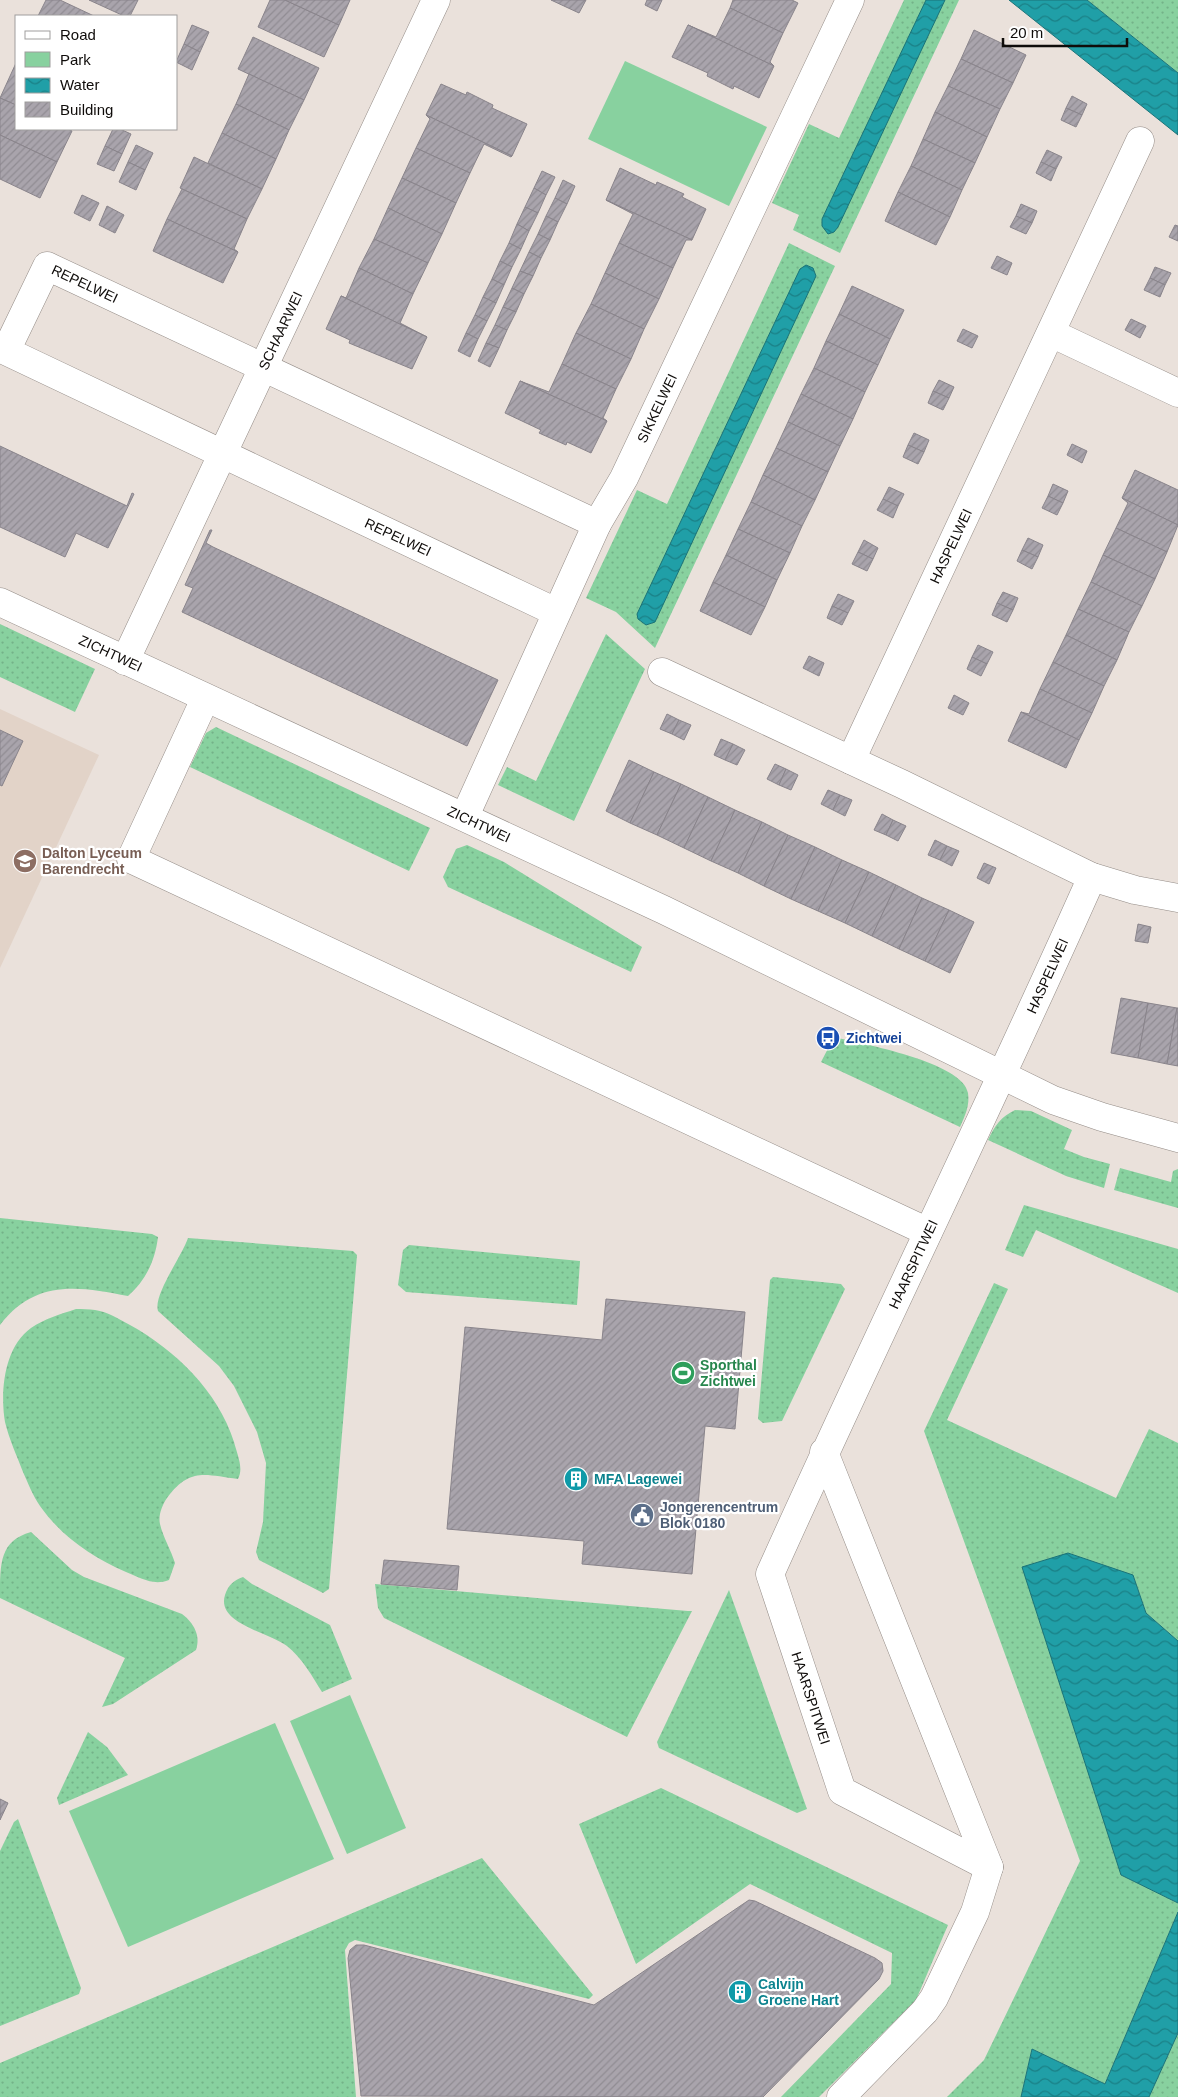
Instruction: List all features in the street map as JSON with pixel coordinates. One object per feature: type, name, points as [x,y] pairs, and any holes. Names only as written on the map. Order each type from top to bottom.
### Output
[{"type":"street","name":"SCHAARWEI","points":[[124,661],[436,0]]},
{"type":"street","name":"SIKKELWEI","points":[[465,816],[596,524],[624,478],[850,0]]},
{"type":"street","name":"HASPELWEI","points":[[851,760],[1140,141]]},
{"type":"street","name":"REPELWEI","points":[[556,612],[6,352],[47,266],[596,524]]},
{"type":"street","points":[[1051,333],[1178,393]]},
{"type":"street","name":"ZICHTWEI","points":[[0,602],[205,699],[465,816],[820,984],[1061,1103],[1102,1118],[1178,1138]]},
{"type":"street","points":[[662,672],[851,760],[1092,877],[1135,890],[1178,898]]},
{"type":"street","points":[[205,699],[132,859],[928,1232]]},
{"type":"street","name":"HASPELWEI","points":[[1003,1076],[1092,877]]},
{"type":"street","name":"HAARSPITWEI","points":[[989,1867],[842,1792],[770,1574],[824,1452],[1003,1076]]},
{"type":"street","points":[[824,1452],[989,1867],[975,1912],[934,1998],[925,2011],[841,2097]]},
{"type":"shaded area","name":"Dalton Lyceum Barendrecht","points":[[0,709],[99,755],[0,968]]},
{"type":"green space","points":[[904,0],[959,0],[840,253],[793,230],[799,215],[772,203],[809,124],[839,138]]},
{"type":"green space","points":[[1087,0],[1178,0],[1178,73]]},
{"type":"green space","points":[[625,61],[767,127],[729,206],[588,139]]},
{"type":"green space","points":[[789,243],[835,266],[655,648],[616,612],[586,598],[637,490],[667,504]]},
{"type":"green space","points":[[0,624],[95,669],[75,712],[0,677]]},
{"type":"green space","points":[[606,634],[645,669],[574,821],[498,785],[507,767],[536,781]]},
{"type":"green space","points":[[216,727],[430,828],[409,871],[190,767],[206,733]]},
{"type":"green space","points":[[467,845],[504,862],[642,947],[631,972],[448,887],[443,877],[456,849]]},
{"type":"green space","points":[[834,1037],[910,1056],[949,1072],[962,1082],[968,1093],[968,1106],[960,1127],[821,1062]]},
{"type":"green space","points":[[1015,1110],[1031,1111],[1072,1130],[1064,1149],[1110,1164],[1104,1188],[1066,1176],[988,1140],[999,1122]]},
{"type":"green space","points":[[1120,1168],[1171,1182],[1173,1171],[1178,1169],[1178,1208],[1114,1190]]},
{"type":"green space","points":[[1024,1205],[1178,1249],[1178,1293],[1036,1230],[1023,1257],[1005,1250]]},
{"type":"green space","points":[[0,1218],[152,1234],[158,1237],[155,1254],[149,1270],[128,1296],[75,1289],[43,1293],[13,1310],[0,1325]]},
{"type":"green space","points":[[188,1238],[353,1251],[357,1255],[329,1589],[323,1593],[259,1560],[256,1552],[263,1522],[266,1463],[257,1432],[234,1386],[219,1366],[158,1311],[160,1295]]},
{"type":"green space","points":[[409,1245],[580,1261],[577,1305],[406,1292],[398,1285],[403,1250]]},
{"type":"green space","points":[[773,1277],[841,1284],[845,1289],[782,1421],[763,1423],[758,1419],[770,1280]]},
{"type":"green space","points":[[994,1283],[1008,1289],[947,1420],[1116,1498],[1149,1429],[1178,1443],[1178,1641],[1146,1613],[1133,1575],[1121,1875],[1178,1903],[1178,1912],[1105,2084],[1032,2049],[1021,2097],[947,2097],[984,2060],[1080,1861],[924,1431]]},
{"type":"green space","points":[[76,1309],[104,1312],[147,1335],[163,1347],[193,1374],[206,1389],[227,1423],[234,1442],[240,1466],[238,1479],[207,1475],[191,1477],[175,1488],[167,1498],[160,1514],[160,1524],[175,1563],[169,1580],[163,1582],[152,1582],[126,1572],[101,1560],[68,1537],[37,1502],[9,1435],[5,1422],[3,1397],[6,1371],[15,1346],[31,1328],[53,1317]]},
{"type":"green space","points":[[31,1532],[72,1570],[84,1577],[182,1614],[190,1621],[197,1635],[196,1650],[113,1704],[102,1707],[125,1658],[0,1598],[0,1574],[4,1555],[13,1541]]},
{"type":"green space","points":[[243,1577],[252,1584],[330,1625],[352,1679],[322,1692],[302,1662],[287,1646],[246,1626],[228,1613],[224,1605],[226,1591],[232,1583]]},
{"type":"green space","points":[[375,1584],[692,1611],[627,1737],[384,1618],[378,1608]]},
{"type":"green space","points":[[729,1590],[807,1809],[797,1813],[659,1748],[657,1742]]},
{"type":"green space","points":[[350,1695],[406,1828],[347,1854],[290,1721]]},
{"type":"green space","points":[[275,1723],[334,1859],[128,1947],[69,1811]]},
{"type":"green space","points":[[88,1732],[107,1747],[128,1775],[59,1805],[57,1798]]},
{"type":"green space","points":[[661,1788],[948,1925],[916,2000],[819,2097],[781,2097],[891,1984],[892,1953],[750,1884],[636,1964],[579,1824]]},
{"type":"green space","points":[[18,1819],[81,1988],[79,1994],[0,2026],[0,1851],[14,1822]]},
{"type":"green space","points":[[482,1858],[593,1995],[589,1999],[355,1940],[349,1943],[345,1950],[356,2097],[0,2097],[0,2063]]},
{"type":"green space","points":[[1178,2033],[1178,2097],[1149,2097]]},
{"type":"water","points":[[926,0],[945,0],[838,227],[834,232],[828,234],[822,226],[822,219]]},
{"type":"water","points":[[1009,0],[1087,0],[1178,73],[1178,135]]},
{"type":"water","points":[[806,265],[813,268],[816,276],[655,622],[646,625],[638,619],[637,614],[800,269]]},
{"type":"water","points":[[1068,1553],[1133,1575],[1146,1613],[1178,1641],[1178,1903],[1121,1875],[1022,1567]]},
{"type":"water","points":[[1178,1912],[1178,2033],[1149,2097],[1021,2097],[1032,2049],[1105,2084]]},
{"type":"building","points":[[46,0],[60,0],[92,15],[38,15]]},
{"type":"building","points":[[89,0],[138,0],[130,15],[122,15]]},
{"type":"building","points":[[270,0],[285,0],[339,25],[324,57],[258,27]]},
{"type":"building","points":[[285,0],[350,0],[339,25]]},
{"type":"building","points":[[551,0],[586,0],[579,13]]},
{"type":"building","points":[[647,0],[662,0],[657,11],[645,5]]},
{"type":"building","points":[[733,0],[792,0],[798,3],[783,33],[730,8]]},
{"type":"building","points":[[730,8],[783,33],[770,62],[774,66],[688,25],[716,37]]},
{"type":"building","points":[[192,25],[209,32],[200,52],[184,44]]},
{"type":"building","points":[[688,25],[774,66],[759,98],[734,86],[733,89],[707,76],[708,73],[672,57]]},
{"type":"building","points":[[974,30],[1026,55],[1013,83],[961,59]]},
{"type":"building","points":[[253,37],[319,68],[304,100],[238,69]]},
{"type":"building","points":[[184,44],[200,52],[192,70],[178,63],[178,58]]},
{"type":"building","points":[[961,59],[1013,83],[1000,109],[948,86]]},
{"type":"building","points":[[15,65],[15,105],[0,98]]},
{"type":"building","points":[[249,74],[304,100],[289,130],[236,104]]},
{"type":"building","points":[[441,84],[466,95],[467,92],[493,105],[492,108],[527,124],[512,156],[426,115]]},
{"type":"building","points":[[948,86],[1000,109],[987,137],[935,112]]},
{"type":"building","points":[[1072,96],[1087,104],[1082,115],[1066,108]]},
{"type":"building","points":[[0,98],[15,105],[15,130],[72,131],[57,162],[0,135]]},
{"type":"building","points":[[236,104],[289,130],[276,159],[222,133]]},
{"type":"building","points":[[1066,108],[1082,115],[1076,127],[1061,120]]},
{"type":"building","points":[[935,112],[987,137],[975,163],[923,139]]},
{"type":"building","points":[[426,115],[512,156],[484,144],[470,173],[416,148],[430,119]]},
{"type":"building","points":[[113,130],[122,130],[131,134],[122,154],[105,146]]},
{"type":"building","points":[[222,133],[276,159],[262,189],[208,163]]},
{"type":"building","points":[[0,135],[57,162],[40,198],[0,179]]},
{"type":"building","points":[[923,139],[975,163],[962,190],[911,166]]},
{"type":"building","points":[[136,145],[153,153],[145,170],[128,162]]},
{"type":"building","points":[[105,146],[122,154],[114,171],[97,164]]},
{"type":"building","points":[[416,148],[470,173],[456,203],[402,178]]},
{"type":"building","points":[[1047,150],[1062,157],[1056,169],[1041,162]]},
{"type":"building","points":[[194,157],[262,189],[247,219],[180,188]]},
{"type":"building","points":[[128,162],[145,170],[136,190],[119,182]]},
{"type":"building","points":[[1041,162],[1056,169],[1051,181],[1036,173]]},
{"type":"building","points":[[911,166],[962,190],[950,217],[898,192]]},
{"type":"building","points":[[620,168],[656,185],[657,182],[684,194],[682,197],[706,209],[692,240],[606,200]]},
{"type":"building","points":[[542,171],[555,177],[546,195],[534,188]]},
{"type":"building","points":[[402,178],[456,203],[442,234],[388,208]]},
{"type":"building","points":[[563,180],[575,186],[567,204],[555,198]]},
{"type":"building","points":[[534,188],[546,195],[538,213],[525,207]]},
{"type":"building","points":[[182,189],[247,219],[234,249],[238,252],[167,219]]},
{"type":"building","points":[[898,192],[950,217],[936,245],[885,221]]},
{"type":"building","points":[[82,195],[99,203],[90,221],[74,213]]},
{"type":"building","points":[[555,198],[567,204],[558,222],[546,216]]},
{"type":"building","points":[[606,200],[692,240],[686,240],[673,268],[619,243],[633,214]]},
{"type":"building","points":[[1021,204],[1037,211],[1032,223],[1016,216]]},
{"type":"building","points":[[107,206],[124,215],[115,233],[99,225]]},
{"type":"building","points":[[525,207],[538,213],[529,231],[517,224]]},
{"type":"building","points":[[388,208],[442,234],[428,263],[374,239]]},
{"type":"building","points":[[546,216],[558,222],[550,240],[538,234]]},
{"type":"building","points":[[1016,216],[1032,223],[1026,234],[1010,227]]},
{"type":"building","points":[[167,219],[238,252],[223,283],[153,251]]},
{"type":"building","points":[[517,224],[529,231],[521,249],[509,243]]},
{"type":"building","points":[[1175,225],[1178,226],[1178,241],[1169,237]]},
{"type":"building","points":[[538,234],[550,240],[541,258],[529,252]]},
{"type":"building","points":[[374,239],[428,263],[413,294],[359,268]]},
{"type":"building","points":[[509,243],[521,249],[512,267],[500,261]]},
{"type":"building","points":[[619,243],[673,268],[659,299],[605,273]]},
{"type":"building","points":[[529,252],[541,258],[533,276],[520,271]]},
{"type":"building","points":[[997,256],[1012,263],[1007,275],[991,268]]},
{"type":"building","points":[[500,261],[512,267],[504,285],[492,279]]},
{"type":"building","points":[[1155,267],[1171,273],[1165,285],[1150,278]]},
{"type":"building","points":[[359,268],[413,294],[400,323],[427,337],[341,296],[346,298]]},
{"type":"building","points":[[520,271],[533,276],[524,294],[512,288]]},
{"type":"building","points":[[605,273],[659,299],[644,329],[591,304]]},
{"type":"building","points":[[1150,278],[1165,285],[1160,297],[1144,290]]},
{"type":"building","points":[[492,279],[504,285],[496,303],[483,297]]},
{"type":"building","points":[[852,286],[904,310],[890,339],[839,314]]},
{"type":"building","points":[[512,288],[524,294],[516,312],[503,307]]},
{"type":"building","points":[[341,296],[427,337],[412,369],[349,343],[350,340],[326,329]]},
{"type":"building","points":[[483,297],[496,303],[487,321],[475,315]]},
{"type":"building","points":[[591,304],[644,329],[631,359],[576,333]]},
{"type":"building","points":[[503,307],[516,312],[507,330],[495,325]]},
{"type":"building","points":[[839,314],[890,339],[878,365],[826,341]]},
{"type":"building","points":[[475,315],[487,321],[478,339],[466,333]]},
{"type":"building","points":[[1131,319],[1146,326],[1140,338],[1125,330]]},
{"type":"building","points":[[495,325],[507,330],[499,348],[486,343]]},
{"type":"building","points":[[963,329],[978,336],[972,348],[957,341]]},
{"type":"building","points":[[466,333],[478,339],[470,357],[458,351]]},
{"type":"building","points":[[576,333],[631,359],[616,389],[562,364]]},
{"type":"building","points":[[826,341],[878,365],[865,392],[814,368]]},
{"type":"building","points":[[486,343],[499,348],[490,367],[478,361]]},
{"type":"building","points":[[562,364],[616,389],[603,418],[607,421],[520,381],[549,392]]},
{"type":"building","points":[[814,368],[865,392],[853,419],[801,394]]},
{"type":"building","points":[[939,380],[954,387],[949,398],[933,391]]},
{"type":"building","points":[[520,381],[607,421],[591,453],[567,442],[566,445],[539,433],[541,430],[505,413]]},
{"type":"building","points":[[933,391],[949,398],[943,410],[928,403]]},
{"type":"building","points":[[801,394],[853,419],[840,446],[788,422]]},
{"type":"building","points":[[788,422],[840,446],[828,472],[776,448]]},
{"type":"building","points":[[914,433],[929,440],[924,452],[908,445]]},
{"type":"building","points":[[1072,444],[1087,451],[1082,463],[1067,455]]},
{"type":"building","points":[[908,445],[924,452],[918,464],[903,457]]},
{"type":"building","points":[[0,446],[127,506],[132,493],[134,494],[108,548],[76,533],[65,557],[0,527]]},
{"type":"building","points":[[776,448],[828,472],[815,500],[763,475]]},
{"type":"building","points":[[1135,470],[1178,490],[1178,525],[1122,498]]},
{"type":"building","points":[[763,475],[815,500],[802,526],[751,502]]},
{"type":"building","points":[[1053,484],[1068,491],[1063,503],[1048,496]]},
{"type":"building","points":[[889,487],[904,494],[898,506],[883,499]]},
{"type":"building","points":[[1048,496],[1063,503],[1057,515],[1042,508]]},
{"type":"building","points":[[1122,498],[1178,525],[1167,552],[1116,528],[1128,503]]},
{"type":"building","points":[[883,499],[898,506],[893,518],[877,510]]},
{"type":"building","points":[[751,502],[802,526],[790,553],[738,529]]},
{"type":"building","points":[[1116,528],[1167,552],[1155,579],[1103,555]]},
{"type":"building","points":[[738,529],[790,553],[777,580],[726,555]]},
{"type":"building","points":[[210,530],[212,530],[206,543],[213,547],[498,680],[467,746],[182,612],[193,588],[185,585]]},
{"type":"building","points":[[1028,538],[1043,545],[1038,557],[1022,550]]},
{"type":"building","points":[[864,540],[878,548],[873,559],[858,552]]},
{"type":"building","points":[[1022,550],[1038,557],[1032,569],[1017,561]]},
{"type":"building","points":[[858,552],[873,559],[867,571],[852,564]]},
{"type":"building","points":[[726,555],[777,580],[765,607],[713,582]]},
{"type":"building","points":[[1103,555],[1155,579],[1142,606],[1091,582]]},
{"type":"building","points":[[713,582],[765,607],[751,635],[700,611]]},
{"type":"building","points":[[1091,582],[1142,606],[1129,632],[1078,609]]},
{"type":"building","points":[[1003,592],[1018,598],[1013,610],[997,603]]},
{"type":"building","points":[[838,594],[854,601],[848,613],[832,606]]},
{"type":"building","points":[[997,603],[1013,610],[1007,622],[992,615]]},
{"type":"building","points":[[832,606],[848,613],[842,625],[827,618]]},
{"type":"building","points":[[1078,609],[1129,632],[1117,660],[1066,635]]},
{"type":"building","points":[[1066,635],[1117,660],[1104,686],[1053,662]]},
{"type":"building","points":[[978,645],[993,652],[987,664],[972,657]]},
{"type":"building","points":[[809,656],[824,663],[819,676],[803,668]]},
{"type":"building","points":[[972,657],[987,664],[981,676],[967,669]]},
{"type":"building","points":[[1053,662],[1104,686],[1092,713],[1040,689]]},
{"type":"building","points":[[1040,689],[1092,713],[1079,740],[1021,712],[1029,714]]},
{"type":"building","points":[[954,695],[969,703],[963,715],[948,708]]},
{"type":"building","points":[[1021,712],[1079,740],[1066,768],[1008,741]]},
{"type":"building","points":[[667,714],[679,720],[672,734],[660,729]]},
{"type":"building","points":[[679,720],[691,725],[684,740],[672,734]]},
{"type":"building","points":[[0,730],[23,741],[2,786],[0,785]]},
{"type":"building","points":[[721,739],[733,744],[725,760],[714,755]]},
{"type":"building","points":[[733,744],[745,750],[737,765],[725,760]]},
{"type":"building","points":[[629,760],[654,772],[630,823],[606,811]]},
{"type":"building","points":[[775,764],[786,769],[779,785],[767,779]]},
{"type":"building","points":[[786,769],[798,775],[791,790],[779,785]]},
{"type":"building","points":[[654,772],[681,784],[657,835],[630,823]]},
{"type":"building","points":[[681,784],[708,797],[684,848],[657,835]]},
{"type":"building","points":[[828,790],[840,795],[833,810],[821,804]]},
{"type":"building","points":[[840,795],[852,800],[845,816],[833,810]]},
{"type":"building","points":[[708,797],[735,810],[711,861],[684,848]]},
{"type":"building","points":[[735,810],[762,822],[738,873],[711,861]]},
{"type":"building","points":[[882,814],[893,820],[886,835],[874,830]]},
{"type":"building","points":[[893,820],[906,826],[898,841],[886,835]]},
{"type":"building","points":[[762,822],[788,835],[764,886],[738,873]]},
{"type":"building","points":[[788,835],[815,847],[791,899],[764,886]]},
{"type":"building","points":[[935,840],[947,846],[940,860],[928,855]]},
{"type":"building","points":[[947,846],[959,851],[952,866],[940,860]]},
{"type":"building","points":[[815,847],[842,860],[818,911],[791,899]]},
{"type":"building","points":[[842,860],[869,872],[845,923],[818,911]]},
{"type":"building","points":[[984,863],[996,868],[989,884],[977,878]]},
{"type":"building","points":[[869,872],[896,885],[872,936],[845,923]]},
{"type":"building","points":[[896,885],[922,898],[899,949],[872,936]]},
{"type":"building","points":[[922,898],[949,910],[925,961],[899,949]]},
{"type":"building","points":[[949,910],[974,922],[950,973],[925,961]]},
{"type":"building","points":[[1138,924],[1151,927],[1148,943],[1135,941]]},
{"type":"building","points":[[1121,998],[1148,1003],[1138,1058],[1111,1053]]},
{"type":"building","points":[[1148,1003],[1177,1008],[1167,1064],[1138,1058]]},
{"type":"building","points":[[1178,1008],[1178,1066],[1167,1064]]},
{"type":"building","name":"MFA Lagewei","points":[[606,1299],[745,1312],[735,1429],[705,1426],[692,1574],[582,1564],[584,1541],[447,1529],[465,1327],[602,1340]]},
{"type":"building","points":[[384,1560],[459,1566],[457,1590],[381,1584]]},
{"type":"building","points":[[0,1799],[8,1803],[0,1820]]},
{"type":"building","name":"Calvijn Groene Hart","points":[[749,1900],[755,1901],[875,1958],[882,1963],[883,1971],[879,1979],[763,2097],[361,2096],[348,1958],[350,1950],[356,1945],[364,1945],[594,2005]]},
{"type":"place","name":"Dalton Lyceum Barendrecht","points":[[25,861]]},
{"type":"place","name":"Zichtwei","points":[[828,1038]]},
{"type":"place","name":"Sporthal Zichtwei","points":[[683,1373]]},
{"type":"place","name":"MFA Lagewei","points":[[576,1479]]},
{"type":"place","name":"Jongerencentrum Blok 0180","points":[[642,1515]]},
{"type":"place","name":"Calvijn Groene Hart","points":[[740,1992]]}]
